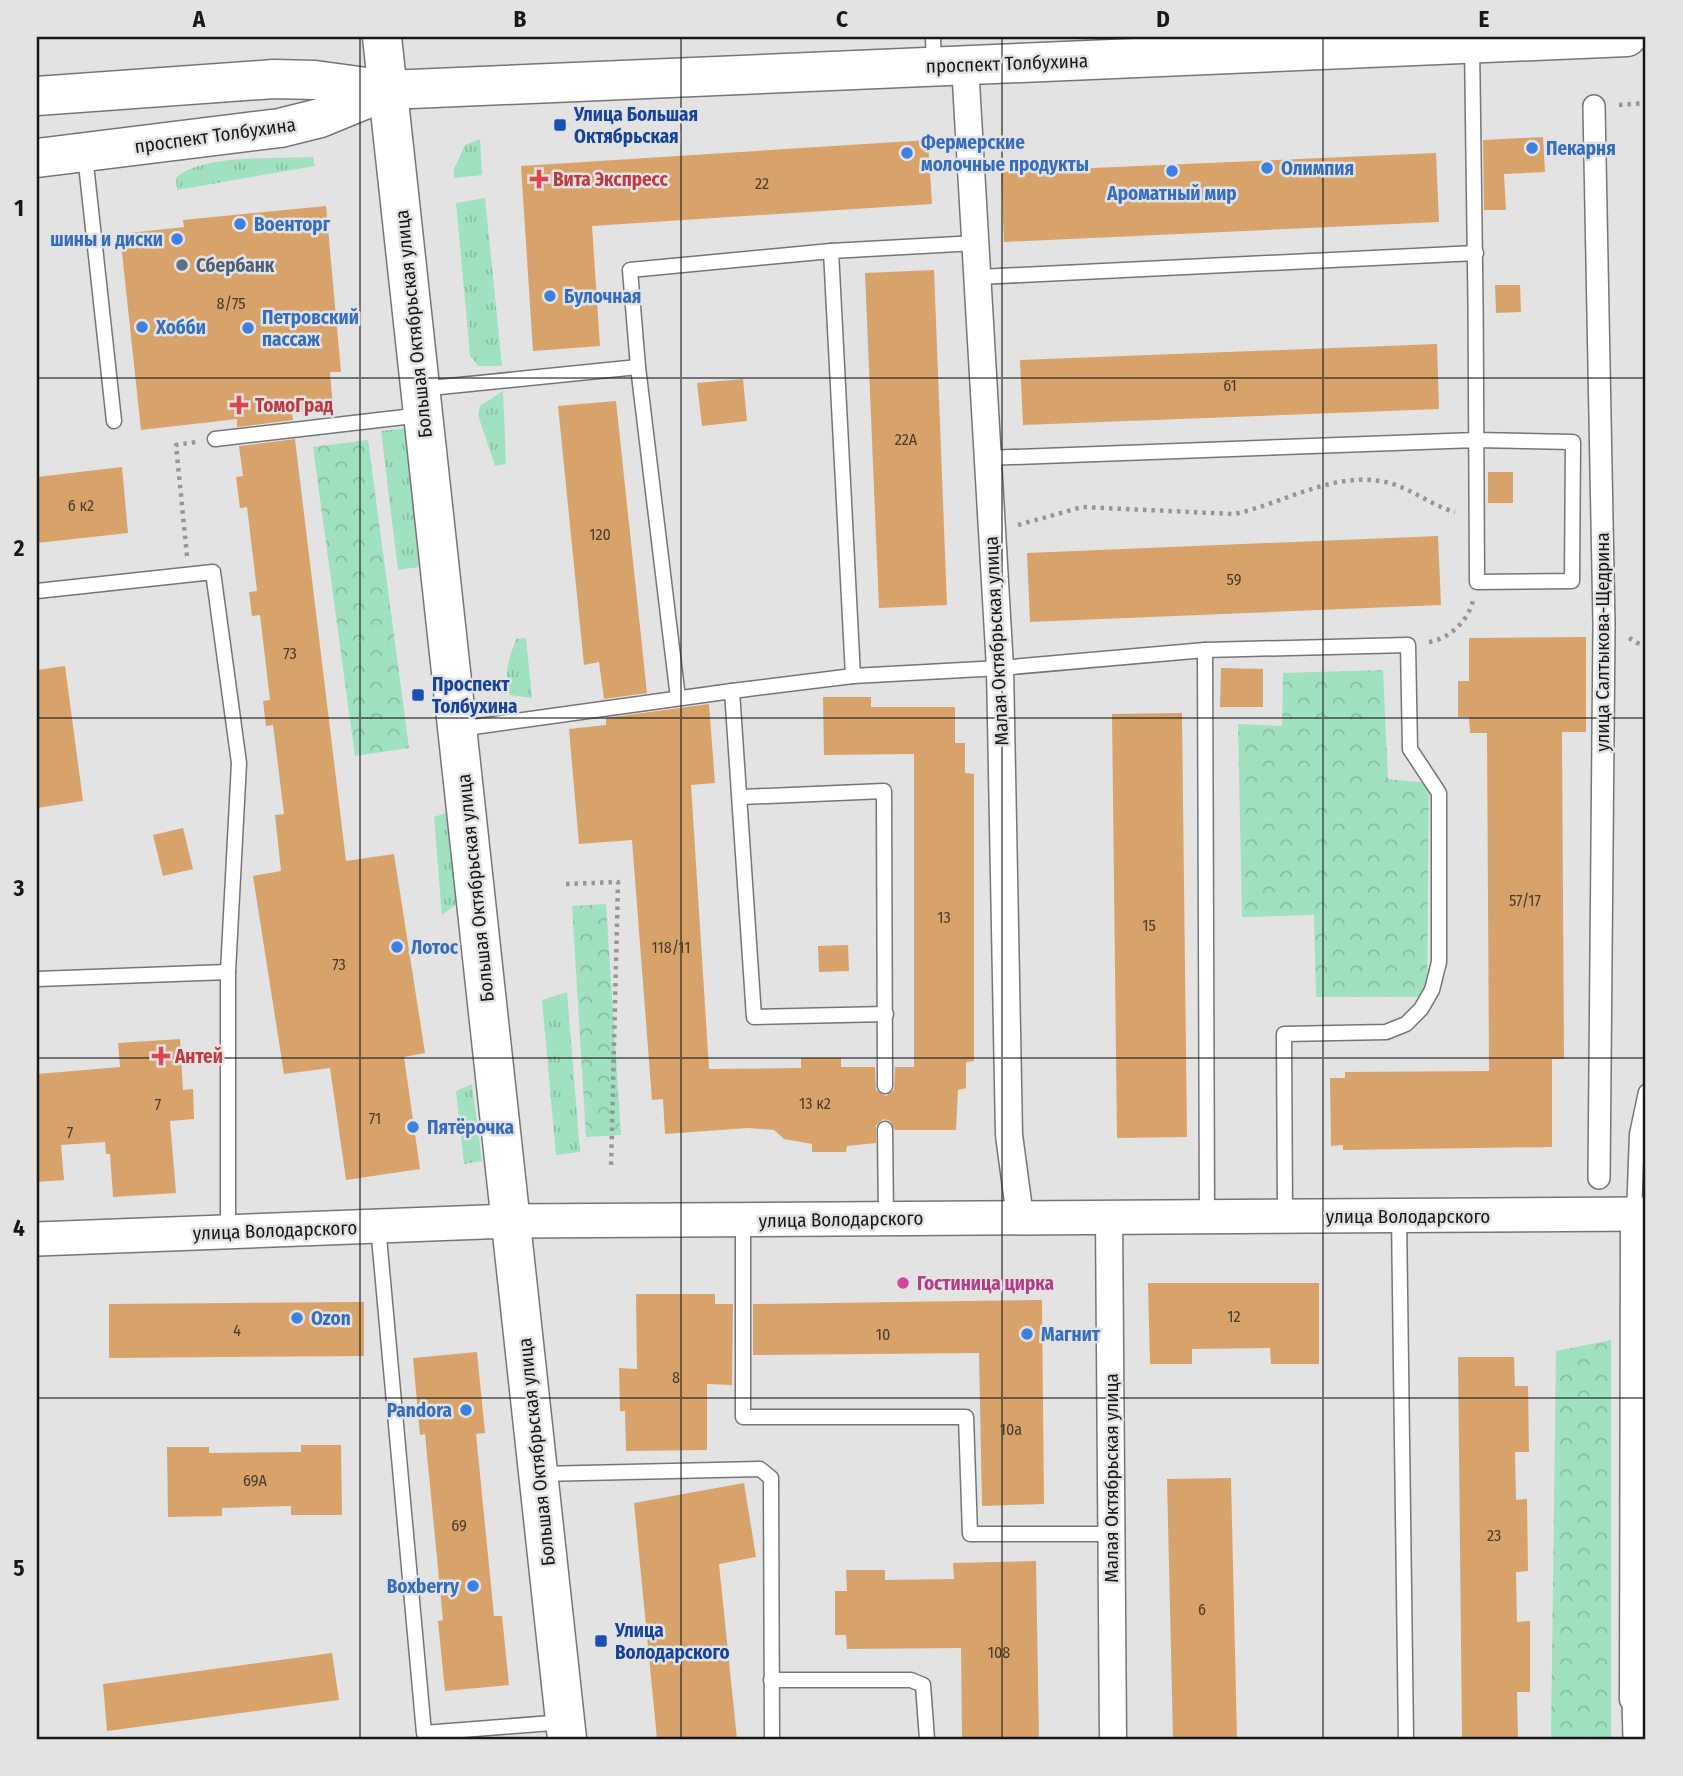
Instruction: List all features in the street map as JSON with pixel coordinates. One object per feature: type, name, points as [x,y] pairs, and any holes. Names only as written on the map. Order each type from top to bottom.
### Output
[{"type":"main road","name":"Большая Октябрьская улица","points":[[382,37],[566,1730]]},
{"type":"main road","name":"проспект Толбухина","points":[[37,96],[274,79],[315,80],[388,90],[944,56],[1627,37]]},
{"type":"main road","name":"проспект Толбухина","points":[[37,158],[280,128],[320,118],[388,90]]},
{"type":"street","name":"Малая Октябрьская улица","points":[[944,56],[976,243],[979,277],[986,458],[1000,668],[1009,1135],[1020,1217]]},
{"type":"street","name":"улица Салтыкова-Щедрина","points":[[1599,1178],[1604,624],[1602,105]]},
{"type":"street","name":"улица Володарского","points":[[37,1239],[511,1221],[1640,1214]]},
{"type":"street","points":[[1634,1739],[1640,1214]]},
{"type":"street","name":"Малая Октябрьская улица","points":[[1108,1217],[1113,1739]]},
{"type":"lane","points":[[986,458],[1476,440],[1573,442],[1572,581],[1477,582],[1476,517],[1476,440],[1476,253],[1472,43]]},
{"type":"lane","points":[[85,153],[114,421]]},
{"type":"lane","points":[[678,698],[638,367],[630,270],[831,251],[976,243]]},
{"type":"lane","points":[[831,251],[853,676]]},
{"type":"lane","points":[[979,277],[1476,253]]},
{"type":"lane","points":[[215,439],[638,367]]},
{"type":"lane","points":[[37,592],[213,572],[239,763],[228,972],[228,1232]]},
{"type":"lane","points":[[457,729],[853,676],[1000,668],[1205,650],[1408,645],[1410,749],[1438,793],[1438,962],[1432,990],[1421,1009],[1406,1024],[1386,1032],[1284,1034],[1285,1217]]},
{"type":"lane","points":[[1205,650],[1207,1217]]},
{"type":"lane","points":[[732,691],[754,1017],[886,1014]]},
{"type":"lane","points":[[741,797],[884,791],[885,1086]]},
{"type":"lane","points":[[37,979],[228,972]]},
{"type":"lane","points":[[1640,1214],[1637,1134],[1646,1092]]},
{"type":"lane","points":[[885,1129],[886,1219]]},
{"type":"lane","points":[[1399,1216],[1406,1739]]},
{"type":"lane","points":[[743,1220],[743,1417],[966,1417],[970,1534],[1111,1534]]},
{"type":"lane","points":[[379,1226],[424,1733],[566,1730]]},
{"type":"lane","points":[[538,1474],[760,1469],[767,1473],[771,1478],[772,1739]]},
{"type":"lane","points":[[771,1680],[911,1680],[923,1685],[926,1695],[927,1739]]},
{"type":"path","points":[[1602,105],[1646,103]]},
{"type":"path","points":[[189,575],[176,446],[215,439]]},
{"type":"path","points":[[991,527],[1039,521],[1061,510],[1082,507],[1234,514],[1258,509],[1339,481],[1366,480],[1392,483],[1447,510],[1476,517]]},
{"type":"path","points":[[1408,645],[1441,640],[1457,628],[1472,608],[1477,582]]},
{"type":"path","points":[[566,884],[618,882],[611,1168]]},
{"type":"green space","points":[[480,139],[482,175],[454,178],[454,169],[465,145]]},
{"type":"green space","points":[[313,157],[315,166],[177,190],[176,178],[187,170],[203,165],[240,159]]},
{"type":"green space","points":[[485,198],[502,366],[478,366],[470,355],[456,203]]},
{"type":"green space","points":[[503,391],[506,464],[495,466],[478,415],[480,406]]},
{"type":"green space","points":[[406,428],[419,567],[398,570],[381,431]]},
{"type":"green space","points":[[368,440],[409,748],[355,756],[313,447]]},
{"type":"green space","points":[[526,638],[532,698],[510,695],[507,680],[509,660],[516,639]]},
{"type":"green space","points":[[1383,670],[1388,779],[1429,783],[1427,997],[1316,997],[1314,915],[1242,917],[1238,724],[1282,726],[1283,673]]},
{"type":"green space","points":[[452,811],[461,901],[442,915],[434,817]]},
{"type":"green space","points":[[606,904],[621,1135],[586,1137],[572,906]]},
{"type":"green space","points":[[567,992],[580,1152],[556,1155],[542,1000]]},
{"type":"green space","points":[[472,1084],[482,1161],[464,1164],[456,1091]]},
{"type":"green space","points":[[1611,1340],[1611,1739],[1551,1739],[1556,1351]]},
{"type":"building","points":[[1543,137],[1545,172],[1504,174],[1506,210],[1484,210],[1483,140]]},
{"type":"building","points":[[928,140],[932,204],[592,226],[600,346],[533,351],[521,166]]},
{"type":"building","points":[[1436,153],[1439,222],[1004,242],[1001,172]]},
{"type":"building","points":[[326,206],[341,372],[330,372],[333,408],[292,413],[293,420],[237,427],[237,419],[141,430],[120,234],[184,227],[183,220]]},
{"type":"building","points":[[934,270],[947,605],[879,608],[865,273]]},
{"type":"building","points":[[1495,285],[1520,285],[1521,312],[1496,313]]},
{"type":"building","points":[[1437,344],[1439,409],[1023,425],[1020,360]]},
{"type":"building","points":[[743,379],[747,421],[702,426],[697,383]]},
{"type":"building","points":[[616,401],[647,693],[604,699],[599,662],[584,665],[558,406]]},
{"type":"building","points":[[295,439],[346,861],[394,854],[425,1053],[404,1057],[420,1169],[346,1180],[330,1068],[284,1074],[253,876],[281,871],[275,815],[284,814],[273,725],[266,726],[263,701],[270,700],[260,615],[252,616],[249,592],[257,591],[247,507],[240,508],[236,477],[243,476],[239,446]]},
{"type":"building","points":[[122,467],[128,533],[37,543],[37,477]]},
{"type":"building","points":[[1488,472],[1513,472],[1513,503],[1488,503]]},
{"type":"building","points":[[1438,536],[1441,605],[1030,622],[1027,553]]},
{"type":"building","points":[[1586,637],[1586,732],[1562,732],[1564,1059],[1552,1059],[1552,1147],[1343,1150],[1343,1145],[1331,1146],[1330,1078],[1345,1078],[1345,1072],[1489,1071],[1487,733],[1470,733],[1469,717],[1458,717],[1458,681],[1469,681],[1469,638]]},
{"type":"building","points":[[65,666],[83,801],[37,808],[37,670]]},
{"type":"building","points":[[1221,668],[1263,669],[1263,707],[1220,707]]},
{"type":"building","points":[[823,697],[871,697],[871,707],[955,707],[955,743],[965,743],[965,773],[974,774],[974,1061],[966,1062],[966,1088],[958,1090],[956,1130],[895,1130],[890,1121],[884,1119],[876,1125],[876,1143],[847,1146],[846,1152],[812,1152],[812,1144],[784,1139],[774,1130],[748,1128],[665,1134],[663,1099],[652,1100],[632,840],[579,844],[569,729],[606,725],[606,718],[709,704],[715,783],[691,785],[709,1069],[801,1068],[801,1058],[841,1058],[841,1067],[875,1067],[876,1090],[886,1096],[894,1090],[895,1067],[914,1067],[914,754],[824,755]]},
{"type":"building","points":[[1182,713],[1187,1137],[1117,1138],[1112,714]]},
{"type":"building","points":[[183,828],[193,869],[163,876],[153,835]]},
{"type":"building","points":[[848,945],[849,971],[819,972],[818,946]]},
{"type":"building","points":[[180,1039],[183,1090],[193,1089],[194,1119],[170,1121],[176,1193],[113,1197],[110,1154],[106,1154],[105,1142],[61,1145],[64,1180],[37,1182],[37,1074],[120,1067],[118,1043]]},
{"type":"building","points":[[1148,1283],[1319,1283],[1319,1364],[1271,1364],[1270,1348],[1192,1349],[1192,1364],[1150,1364]]},
{"type":"building","points":[[636,1294],[715,1294],[715,1304],[733,1304],[732,1385],[707,1384],[707,1450],[626,1451],[625,1411],[620,1411],[619,1368],[637,1369]]},
{"type":"building","points":[[1042,1300],[1044,1504],[982,1506],[979,1353],[753,1355],[753,1304]]},
{"type":"building","points":[[364,1302],[364,1356],[109,1358],[109,1304]]},
{"type":"building","points":[[477,1352],[485,1433],[476,1434],[494,1616],[502,1616],[509,1685],[445,1691],[438,1621],[443,1620],[425,1434],[420,1435],[413,1358]]},
{"type":"building","points":[[1458,1357],[1514,1357],[1515,1386],[1528,1386],[1529,1452],[1515,1452],[1516,1500],[1527,1499],[1528,1571],[1516,1572],[1517,1622],[1530,1621],[1530,1692],[1517,1692],[1518,1739],[1462,1739]]},
{"type":"building","points":[[301,1445],[341,1445],[342,1515],[291,1515],[291,1506],[222,1508],[222,1516],[168,1517],[167,1447],[209,1447],[209,1453],[301,1452]]},
{"type":"building","points":[[1231,1478],[1237,1739],[1173,1739],[1167,1479]]},
{"type":"building","points":[[744,1483],[756,1557],[719,1564],[737,1739],[657,1739],[634,1503]]},
{"type":"building","points":[[1036,1561],[1039,1739],[962,1739],[961,1648],[847,1649],[846,1635],[835,1635],[835,1591],[847,1591],[846,1570],[885,1570],[885,1580],[954,1579],[953,1563]]},
{"type":"building","points":[[332,1653],[339,1700],[107,1731],[103,1684]]},
{"type":"place","name":"Улица Большая Октябрьская","points":[[560,125]]},
{"type":"place","name":"Пекарня","points":[[1532,148]]},
{"type":"place","name":"Фермерские молочные продукты","points":[[907,153]]},
{"type":"place","name":"Олимпия","points":[[1267,168]]},
{"type":"place","name":"Ароматный мир","points":[[1172,171]]},
{"type":"place","name":"Вита Экспресс","points":[[539,179]]},
{"type":"place","name":"Военторг","points":[[240,224]]},
{"type":"place","name":"шины и диски","points":[[177,239]]},
{"type":"place","name":"Сбербанк","points":[[182,265]]},
{"type":"place","name":"Булочная","points":[[550,296]]},
{"type":"place","name":"Хобби","points":[[142,327]]},
{"type":"place","name":"Петровский пассаж","points":[[248,328]]},
{"type":"place","name":"ТомоГрад","points":[[239,405]]},
{"type":"place","name":"Проспект Толбухина","points":[[418,695]]},
{"type":"place","name":"Лотос","points":[[397,947]]},
{"type":"place","name":"Антей","points":[[161,1056]]},
{"type":"place","name":"Пятёрочка","points":[[413,1127]]},
{"type":"place","name":"Гостиница цирка","points":[[903,1283]]},
{"type":"place","name":"Ozon","points":[[297,1318]]},
{"type":"place","name":"Магнит","points":[[1027,1334]]},
{"type":"place","name":"Pandora","points":[[466,1410]]},
{"type":"place","name":"Boxberry","points":[[473,1586]]},
{"type":"place","name":"Улица Володарского","points":[[601,1641]]}]
